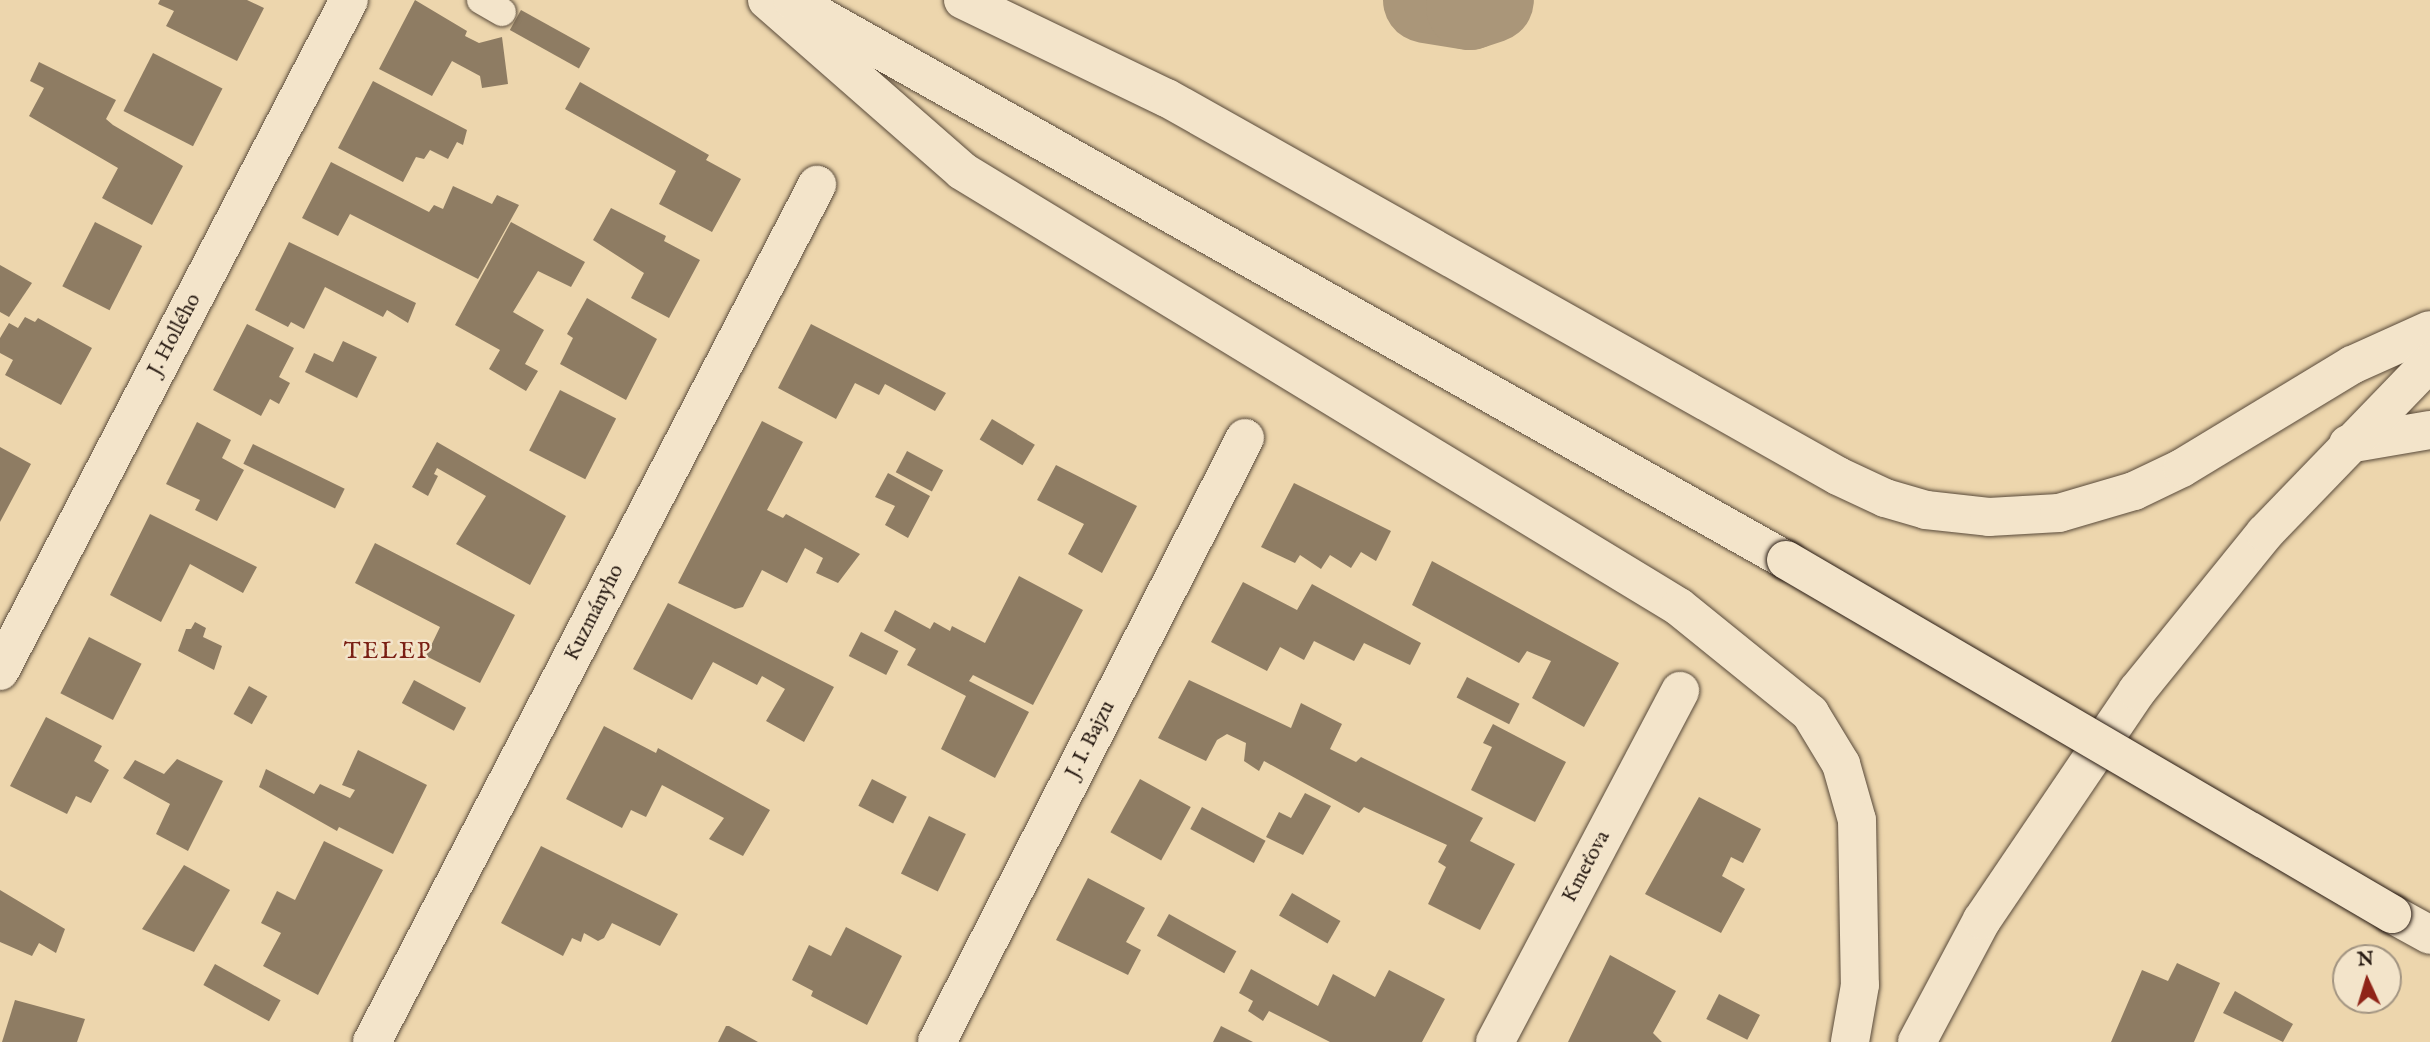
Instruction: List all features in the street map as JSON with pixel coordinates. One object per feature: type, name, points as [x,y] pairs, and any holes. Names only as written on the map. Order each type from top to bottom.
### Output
[{"type":"main road","name":"J. Hollého","points":[[0,670],[349,0]]},
{"type":"main road","points":[[767,0],[962,171],[1679,607],[1810,713],[1841,764],[1857,820],[1860,985],[1850,1042]]},
{"type":"main road","points":[[791,0],[1786,560],[2430,935]]},
{"type":"main road","points":[[963,0],[1167,98],[1838,476],[1885,498],[1926,510],[1989,517],[2059,513],[2134,491],[2182,468],[2352,365],[2430,330]]},
{"type":"main road","name":"Kuzmányho","points":[[372,1042],[817,184]]},
{"type":"main road","points":[[1917,1042],[1982,920],[2137,691],[2265,533],[2430,362]]},
{"type":"main road","points":[[2348,444],[2430,430]]},
{"type":"main road","name":"J. I. Bajzu","points":[[937,1042],[1245,438]]},
{"type":"main road","name":"Kmeťova","points":[[1495,1042],[1680,691]]},
{"type":"building","points":[[160,0],[247,0],[264,8],[237,61],[166,26],[174,11],[158,4]]},
{"type":"building","points":[[415,0],[467,31],[465,36],[479,43],[502,37],[508,84],[482,88],[480,76],[452,61],[432,96],[379,69]]},
{"type":"building","points":[[521,10],[590,48],[579,68],[510,30]]},
{"type":"building","points":[[153,53],[222,88],[193,146],[123,111]]},
{"type":"building","points":[[39,62],[116,100],[106,119],[183,166],[152,225],[102,198],[118,168],[29,116],[44,88],[30,81]]},
{"type":"building","points":[[373,81],[467,130],[463,145],[457,142],[448,159],[430,150],[424,159],[416,157],[403,182],[338,148]]},
{"type":"building","points":[[580,82],[709,155],[706,160],[741,179],[712,232],[659,204],[676,171],[565,109]]},
{"type":"building","points":[[331,162],[429,212],[434,205],[443,209],[453,186],[492,204],[497,195],[519,205],[478,279],[350,214],[338,236],[302,218]]},
{"type":"building","points":[[611,208],[666,236],[664,241],[700,260],[669,318],[631,298],[644,273],[593,240]]},
{"type":"building","points":[[95,222],[142,246],[110,310],[62,286]]},
{"type":"building","points":[[511,222],[585,262],[571,287],[538,271],[513,312],[544,330],[525,364],[538,371],[526,391],[489,369],[500,350],[455,325]]},
{"type":"building","points":[[289,242],[416,303],[408,323],[387,310],[383,317],[325,287],[304,329],[291,322],[288,327],[255,310]]},
{"type":"building","points":[[0,265],[32,283],[9,317],[0,312]]},
{"type":"building","points":[[587,298],[657,339],[626,400],[560,364],[573,338],[567,334]]},
{"type":"building","points":[[25,317],[35,322],[38,318],[92,348],[61,405],[5,375],[13,360],[0,353],[0,338],[9,323],[18,328]]},
{"type":"building","points":[[247,324],[294,348],[279,377],[290,383],[279,404],[270,399],[261,416],[213,390]]},
{"type":"building","points":[[811,324],[946,393],[935,411],[885,384],[879,395],[855,383],[836,419],[778,388]]},
{"type":"building","points":[[343,341],[377,357],[357,398],[305,372],[314,353],[333,362]]},
{"type":"building","points":[[560,390],[616,419],[585,479],[529,451]]},
{"type":"building","points":[[992,419],[1035,445],[1022,465],[980,440]]},
{"type":"building","points":[[762,421],[803,442],[767,510],[783,518],[786,514],[860,554],[838,583],[816,573],[823,558],[805,548],[787,583],[762,570],[743,607],[735,609],[678,583]]},
{"type":"building","points":[[197,422],[231,440],[222,458],[244,470],[217,521],[195,510],[200,500],[166,484]]},
{"type":"building","points":[[437,442],[566,516],[530,585],[456,544],[486,496],[437,468],[434,474],[438,476],[428,496],[412,487]]},
{"type":"building","points":[[253,444],[345,489],[335,508],[243,464]]},
{"type":"building","points":[[0,447],[31,464],[0,522]]},
{"type":"building","points":[[907,451],[943,470],[932,491],[896,472]]},
{"type":"building","points":[[1056,465],[1137,506],[1102,573],[1068,554],[1084,524],[1037,500]]},
{"type":"building","points":[[888,473],[930,496],[908,538],[885,525],[895,506],[875,497]]},
{"type":"building","points":[[1294,483],[1391,531],[1376,561],[1361,552],[1351,568],[1330,555],[1321,569],[1300,555],[1295,563],[1261,547]]},
{"type":"building","points":[[150,514],[257,567],[243,593],[190,564],[161,622],[110,595]]},
{"type":"building","points":[[375,543],[515,615],[480,683],[426,656],[440,627],[355,583]]},
{"type":"building","points":[[1432,561],[1619,663],[1584,727],[1532,698],[1551,661],[1527,651],[1519,663],[1412,605]]},
{"type":"building","points":[[1019,576],[1083,610],[1033,705],[973,675],[969,681],[1029,712],[995,778],[941,749],[966,696],[907,665],[916,649],[884,631],[895,610],[930,629],[934,622],[950,631],[952,626],[985,643]]},
{"type":"building","points":[[1243,582],[1297,610],[1312,584],[1421,643],[1410,665],[1364,643],[1354,661],[1314,641],[1304,660],[1280,647],[1267,671],[1211,642]]},
{"type":"building","points":[[668,603],[834,687],[804,742],[766,721],[785,689],[762,676],[757,685],[713,662],[692,700],[633,669]]},
{"type":"building","points":[[195,622],[206,628],[203,637],[222,646],[214,670],[178,651],[186,629],[191,629]]},
{"type":"building","points":[[861,632],[898,651],[886,675],[849,656]]},
{"type":"building","points":[[89,637],[142,664],[113,720],[60,693]]},
{"type":"building","points":[[1467,677],[1520,704],[1509,724],[1457,697]]},
{"type":"building","points":[[414,680],[466,708],[454,731],[402,703]]},
{"type":"building","points":[[1189,680],[1291,728],[1301,703],[1342,724],[1330,749],[1356,762],[1361,757],[1483,818],[1470,841],[1515,864],[1480,930],[1428,904],[1446,867],[1438,862],[1447,845],[1364,807],[1359,813],[1264,761],[1259,771],[1244,761],[1246,743],[1227,734],[1217,740],[1206,761],[1158,738]]},
{"type":"building","points":[[249,686],[267,696],[252,724],[233,714]]},
{"type":"building","points":[[46,717],[102,746],[94,761],[109,770],[91,803],[76,796],[67,814],[10,786]]},
{"type":"building","points":[[1493,724],[1566,762],[1535,822],[1471,790],[1492,747],[1483,743]]},
{"type":"building","points":[[604,726],[656,753],[658,748],[770,810],[743,856],[709,839],[724,818],[662,785],[646,817],[631,810],[622,828],[566,799]]},
{"type":"building","points":[[358,750],[427,785],[393,854],[339,827],[337,831],[259,787],[266,769],[314,794],[320,784],[350,798],[355,790],[342,785]]},
{"type":"building","points":[[177,759],[223,781],[188,851],[156,834],[170,804],[123,778],[135,760],[164,774]]},
{"type":"building","points":[[872,779],[907,797],[893,823],[858,806]]},
{"type":"building","points":[[1140,779],[1191,807],[1161,860],[1110,832]]},
{"type":"building","points":[[1305,793],[1331,806],[1303,855],[1266,837],[1279,812],[1291,818]]},
{"type":"building","points":[[1699,797],[1761,829],[1743,863],[1731,857],[1722,876],[1745,889],[1721,933],[1645,894]]},
{"type":"building","points":[[1202,807],[1266,841],[1254,863],[1190,829]]},
{"type":"building","points":[[929,816],[966,834],[938,891],[901,874]]},
{"type":"building","points":[[324,841],[383,870],[318,995],[263,966],[281,933],[261,923],[277,891],[295,900]]},
{"type":"building","points":[[541,846],[678,914],[660,946],[612,923],[604,938],[598,941],[584,933],[581,942],[572,938],[563,956],[501,923]]},
{"type":"building","points":[[184,865],[230,890],[194,952],[142,929]]},
{"type":"building","points":[[1088,878],[1145,908],[1126,942],[1141,950],[1128,975],[1056,940]]},
{"type":"building","points":[[0,890],[65,929],[56,953],[39,943],[32,956],[0,942]]},
{"type":"building","points":[[1292,893],[1340,921],[1327,944],[1279,916]]},
{"type":"building","points":[[1169,914],[1236,951],[1224,973],[1157,936]]},
{"type":"building","points":[[846,927],[902,956],[867,1025],[811,996],[813,991],[792,980],[809,945],[831,956]]},
{"type":"building","points":[[1610,955],[1676,991],[1653,1033],[1662,1042],[1568,1042]]},
{"type":"building","points":[[2177,963],[2220,983],[2194,1042],[2111,1042],[2142,970],[2168,981]]},
{"type":"building","points":[[215,964],[281,1000],[269,1021],[203,985]]},
{"type":"building","points":[[1251,969],[1318,1006],[1333,974],[1375,997],[1389,970],[1445,999],[1422,1042],[1330,1042],[1269,1011],[1263,1021],[1248,1011],[1253,1001],[1239,993]]},
{"type":"building","points":[[2235,991],[2293,1024],[2283,1042],[2223,1013]]},
{"type":"building","points":[[1719,994],[1760,1015],[1747,1040],[1706,1019]]},
{"type":"building","points":[[15,1000],[85,1019],[77,1042],[2,1042]]},
{"type":"building","points":[[726,1026],[729,1026],[758,1042],[718,1042]]},
{"type":"building","points":[[1221,1026],[1253,1042],[1213,1042]]},
{"type":"waterway","points":[[1426,0],[1469,7],[1491,0]]},
{"type":"district","name":"TELEP","points":[[388,652]]}]
